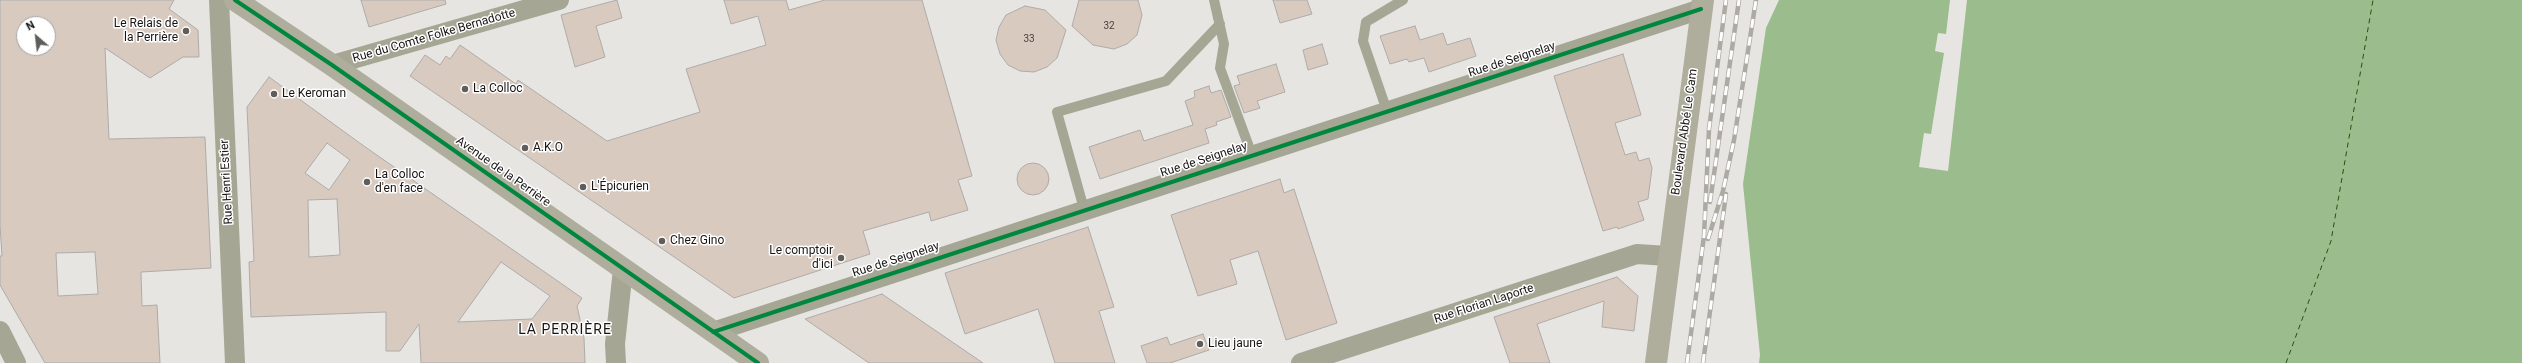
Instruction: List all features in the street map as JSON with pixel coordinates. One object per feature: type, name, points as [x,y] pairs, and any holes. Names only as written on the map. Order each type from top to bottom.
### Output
[{"type":"street","name":"Rue Henri Estier","points":[[219,0],[235,363]]},
{"type":"street","name":"Avenue de la Perrière","points":[[235,0],[332,65],[758,363]]},
{"type":"street","name":"Rue du Comte Folke Bernadotte","points":[[332,65],[559,0]]},
{"type":"street","name":"Rue de Seignelay","points":[[713,332],[1084,209],[1387,111],[1702,4]]},
{"type":"street","name":"Boulevard Abbé Le Cam","points":[[1656,363],[1668,256],[1702,4]]},
{"type":"street","name":"Rue Florian Laporte","points":[[1301,363],[1637,254],[1668,256]]},
{"type":"street","points":[[616,363],[615,344],[623,269]]},
{"type":"street","points":[[0,331],[16,363]]},
{"type":"lane","points":[[1214,0],[1224,44],[1220,68],[1252,155]]},
{"type":"lane","points":[[1387,111],[1363,41],[1366,22],[1388,4],[1403,0]]},
{"type":"lane","points":[[1084,209],[1057,112],[1166,81],[1220,24]]},
{"type":"shaded area","points":[[1779,0],[1950,0],[1946,34],[1938,33],[1935,51],[1944,53],[1931,134],[1924,133],[1919,167],[1948,171],[1967,0],[2522,0],[2522,363],[1759,363],[1760,355],[1743,184],[1766,28]]},
{"type":"building","points":[[0,0],[174,0],[169,9],[198,30],[199,57],[183,57],[150,78],[105,48],[109,139],[205,137],[211,268],[141,272],[142,306],[157,305],[160,363],[45,363],[0,285],[0,256],[2,256],[0,225]],"holes":[[[95,252],[98,294],[58,296],[56,253]]]},
{"type":"building","points":[[361,0],[445,0],[446,4],[369,27]]},
{"type":"building","points":[[617,0],[622,18],[596,26],[605,57],[575,67],[561,15]]},
{"type":"building","points":[[724,0],[786,0],[789,10],[825,0],[922,0],[972,176],[958,180],[968,210],[931,221],[929,212],[863,231],[870,254],[734,298],[410,76],[425,55],[440,65],[446,56],[450,59],[460,45],[516,84],[518,80],[607,141],[700,112],[686,69],[766,45],[758,16],[731,24]]},
{"type":"building","points":[[1079,0],[1138,0],[1142,15],[1137,35],[1127,44],[1114,49],[1093,45],[1072,26]]},
{"type":"building","points":[[1273,0],[1307,0],[1312,14],[1280,23]]},
{"type":"building","points":[[1025,6],[1045,10],[1066,30],[1057,58],[1047,67],[1034,72],[1020,71],[1008,65],[1000,54],[996,40],[999,27],[1006,15]]},
{"type":"building","points":[[1415,26],[1420,40],[1443,33],[1447,45],[1470,38],[1476,56],[1429,72],[1424,58],[1409,62],[1407,59],[1390,64],[1380,36]]},
{"type":"building","points":[[1322,44],[1328,64],[1308,70],[1303,50]]},
{"type":"building","points":[[1623,54],[1641,115],[1615,123],[1625,155],[1636,152],[1639,161],[1649,158],[1652,168],[1648,199],[1638,202],[1644,220],[1618,229],[1617,227],[1603,231],[1554,76]]},
{"type":"building","points":[[1276,64],[1285,92],[1257,101],[1260,108],[1244,113],[1234,86],[1240,84],[1237,76]]},
{"type":"building","points":[[269,77],[361,144],[582,298],[577,306],[584,338],[585,363],[421,363],[419,324],[400,351],[386,351],[386,312],[251,317],[249,262],[254,261],[247,107]],"holes":[[[327,143],[350,160],[329,190],[305,173]],[[337,199],[340,255],[309,257],[308,200]],[[501,262],[550,296],[532,319],[458,322]]]},
{"type":"building","points":[[1209,86],[1211,93],[1221,90],[1231,117],[1216,122],[1217,125],[1205,129],[1209,143],[1100,179],[1089,147],[1140,130],[1144,141],[1193,125],[1185,101],[1195,97],[1194,91]]},
{"type":"building","points":[[1030,163],[1036,163],[1046,170],[1049,179],[1048,185],[1042,192],[1036,195],[1030,195],[1020,188],[1017,182],[1017,176],[1024,166]]},
{"type":"building","points":[[1280,179],[1284,193],[1294,189],[1337,323],[1286,340],[1258,251],[1230,260],[1237,284],[1198,296],[1171,215]]},
{"type":"building","points":[[1088,227],[1114,307],[1099,311],[1115,363],[1055,363],[1038,309],[965,334],[945,273]]},
{"type":"building","points":[[1617,277],[1638,296],[1634,331],[1602,327],[1604,301],[1537,324],[1550,363],[1510,363],[1494,317]]},
{"type":"building","points":[[882,294],[983,363],[869,363],[805,319]]},
{"type":"building","points":[[1203,334],[1209,350],[1170,363],[1147,363],[1141,346],[1167,337],[1170,345]]},
{"type":"ferry route","points":[[2286,363],[2331,241],[2373,0]]},
{"type":"railway","points":[[1687,363],[1704,236],[1709,129],[1726,0]]},
{"type":"railway","points":[[1710,202],[1739,0]]},
{"type":"railway","points":[[1708,239],[1723,191],[1734,140],[1756,0]]},
{"type":"railway","points":[[1703,363],[1726,194]]},
{"type":"cycle path","points":[[235,0],[332,65],[758,363]]},
{"type":"cycle path","points":[[713,332],[1701,9]]},
{"type":"place","name":"Le Relais de la Perrière","points":[[186,31]]},
{"type":"place","name":"La Colloc","points":[[465,89]]},
{"type":"place","name":"Le Keroman","points":[[274,94]]},
{"type":"place","name":"A.K.O","points":[[525,148]]},
{"type":"place","name":"La Colloc d'en face","points":[[367,182]]},
{"type":"place","name":"L'Épicurien","points":[[583,187]]},
{"type":"place","name":"Chez Gino","points":[[662,241]]},
{"type":"place","name":"Le comptoir d'ici","points":[[841,258]]},
{"type":"place","name":"Lieu jaune","points":[[1200,344]]},
{"type":"district","name":"LA PERRIÈRE","points":[[565,330]]}]
